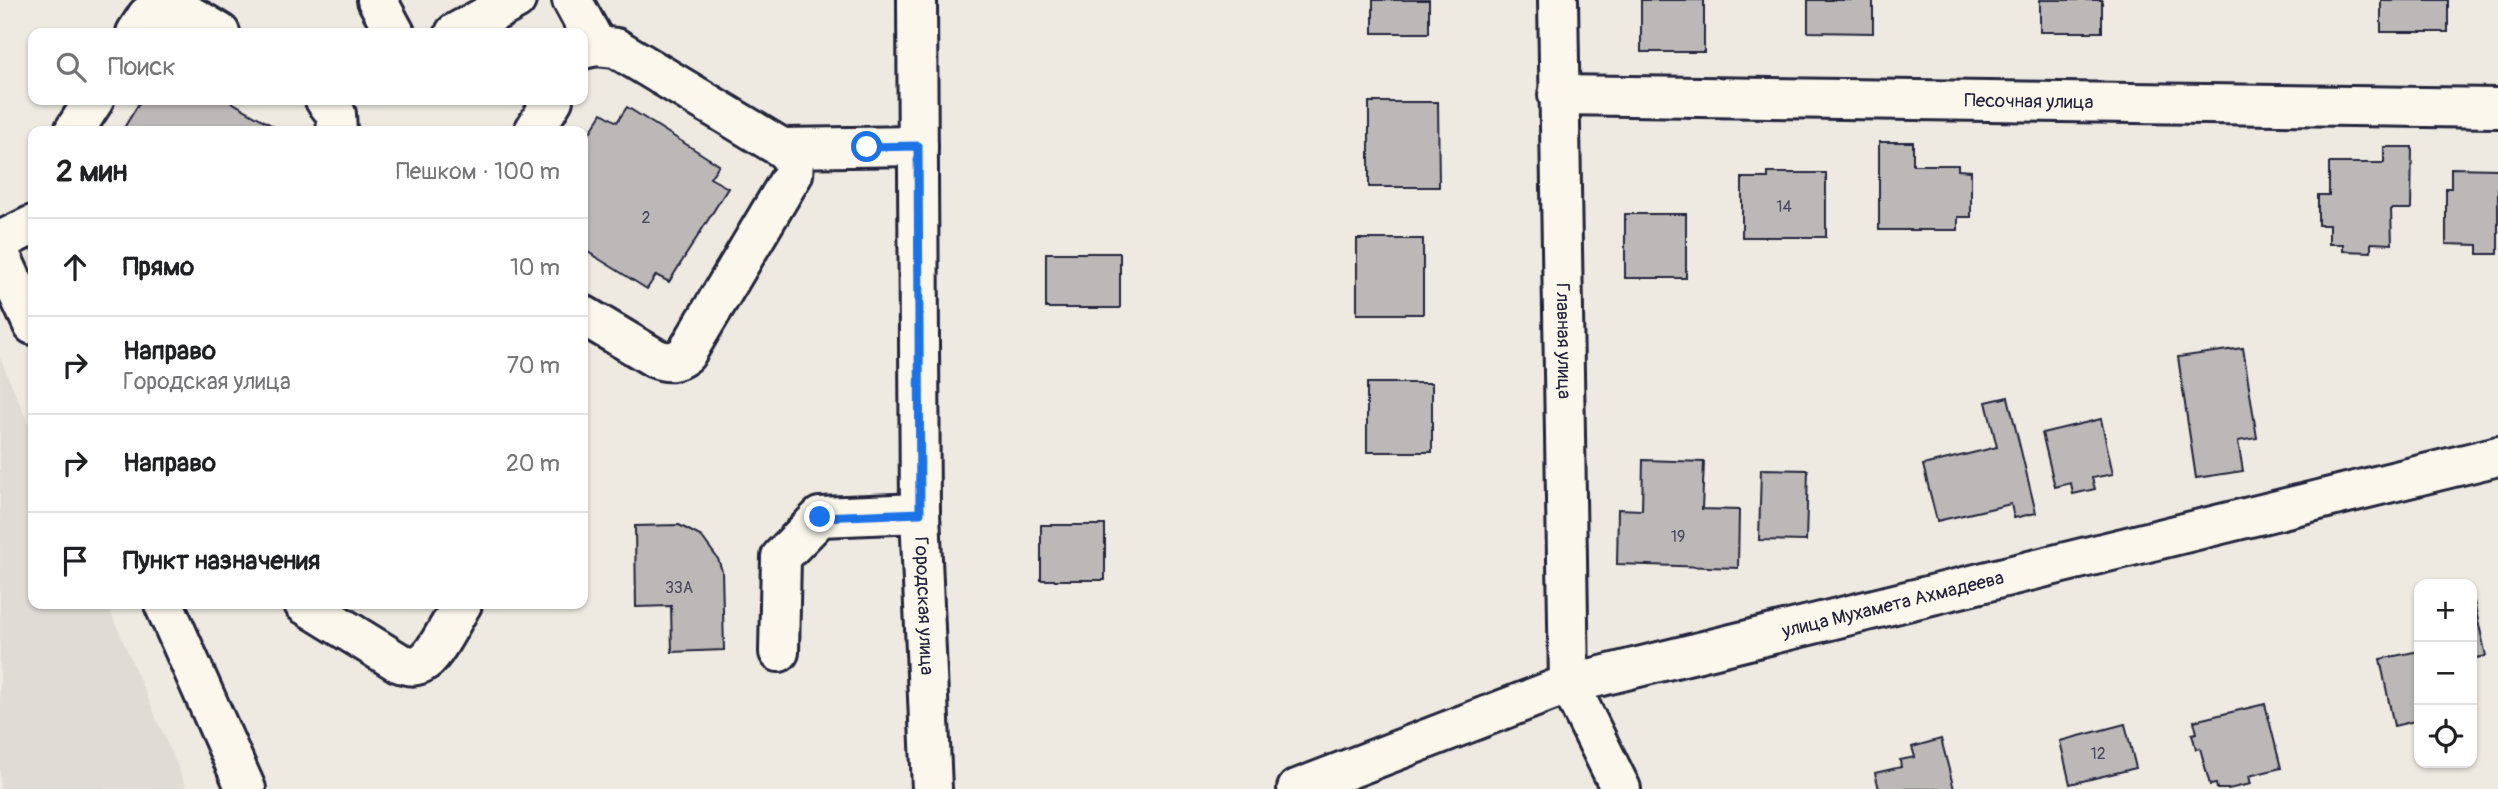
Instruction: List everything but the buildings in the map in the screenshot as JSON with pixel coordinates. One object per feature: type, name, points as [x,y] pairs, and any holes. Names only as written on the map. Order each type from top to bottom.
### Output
[{"type":"street","points":[[377,0],[392,28]]},
{"type":"street","points":[[464,28],[516,0]]},
{"type":"street","points":[[572,0],[583,28]]},
{"type":"street","name":"Городская улица","points":[[917,0],[920,513],[932,789]]},
{"type":"street","name":"Главная улица","points":[[1558,0],[1569,684]]},
{"type":"street","points":[[134,16],[163,10],[179,11],[212,28]]},
{"type":"street","points":[[588,318],[664,361],[673,362],[686,354],[793,174],[792,157],[782,148],[616,48],[590,47]]},
{"type":"street","name":"Песочная улица","points":[[1558,95],[2498,108]]},
{"type":"street","points":[[77,126],[91,105]]},
{"type":"street","points":[[329,105],[336,114],[337,126]]},
{"type":"street","points":[[537,126],[550,105]]},
{"type":"street","points":[[782,148],[918,146]]},
{"type":"street","points":[[0,241],[28,227]]},
{"type":"street","points":[[0,254],[28,314]]},
{"type":"street","name":"улица Мухамета Ахмадеева","points":[[1297,789],[1569,684],[2498,456]]},
{"type":"street","points":[[779,652],[781,557],[820,517],[920,513]]},
{"type":"street","points":[[166,609],[246,789]]},
{"type":"street","points":[[312,609],[398,662],[409,666],[418,665],[429,657],[459,609]]},
{"type":"street","points":[[1569,684],[1621,789]]},
{"type":"shaded area","points":[[0,358],[28,422],[28,609],[109,609],[187,789],[0,789]]},
{"type":"route","points":[[820,517],[920,513],[918,146],[867,147]]}]
